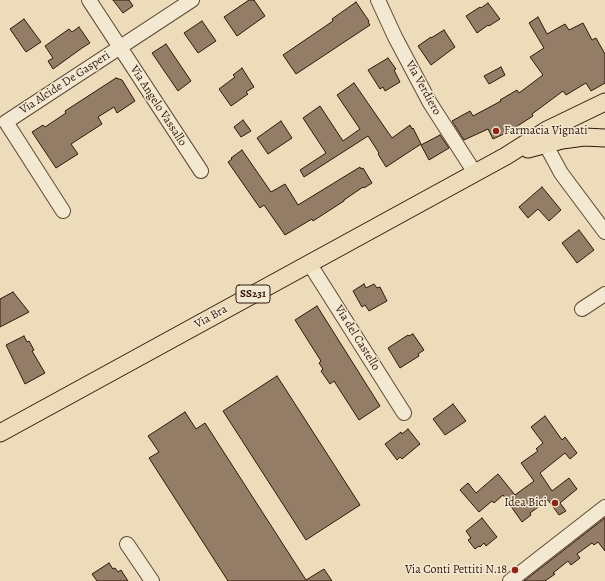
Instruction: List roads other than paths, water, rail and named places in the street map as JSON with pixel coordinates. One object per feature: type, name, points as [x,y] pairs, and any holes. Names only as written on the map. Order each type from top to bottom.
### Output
[{"type":"main road","name":"Via Bra","points":[[543,139],[547,130],[605,102]]},
{"type":"main road","name":"Via Bra","points":[[0,433],[506,156],[543,139],[562,140],[584,137],[605,138]]},
{"type":"street","name":"Via Angelo Vassallo","points":[[89,0],[201,171]]},
{"type":"street","name":"Via Alcide De Gasperi","points":[[63,212],[6,122],[192,0]]},
{"type":"street","name":"Via Verdiero","points":[[378,0],[395,37],[430,103],[475,173]]},
{"type":"street","points":[[543,139],[561,173],[605,232]]},
{"type":"street","name":"Via del Castello","points":[[310,263],[404,413]]},
{"type":"street","points":[[582,309],[605,294]]},
{"type":"street","points":[[510,581],[605,507]]},
{"type":"street","points":[[126,544],[152,581]]},
{"type":"place","name":"Farmacia Vignati","points":[[496,131]]},
{"type":"place","name":"Idea Bici","points":[[555,503]]},
{"type":"place","name":"Via Conti Pettiti N.18","points":[[515,570]]}]
